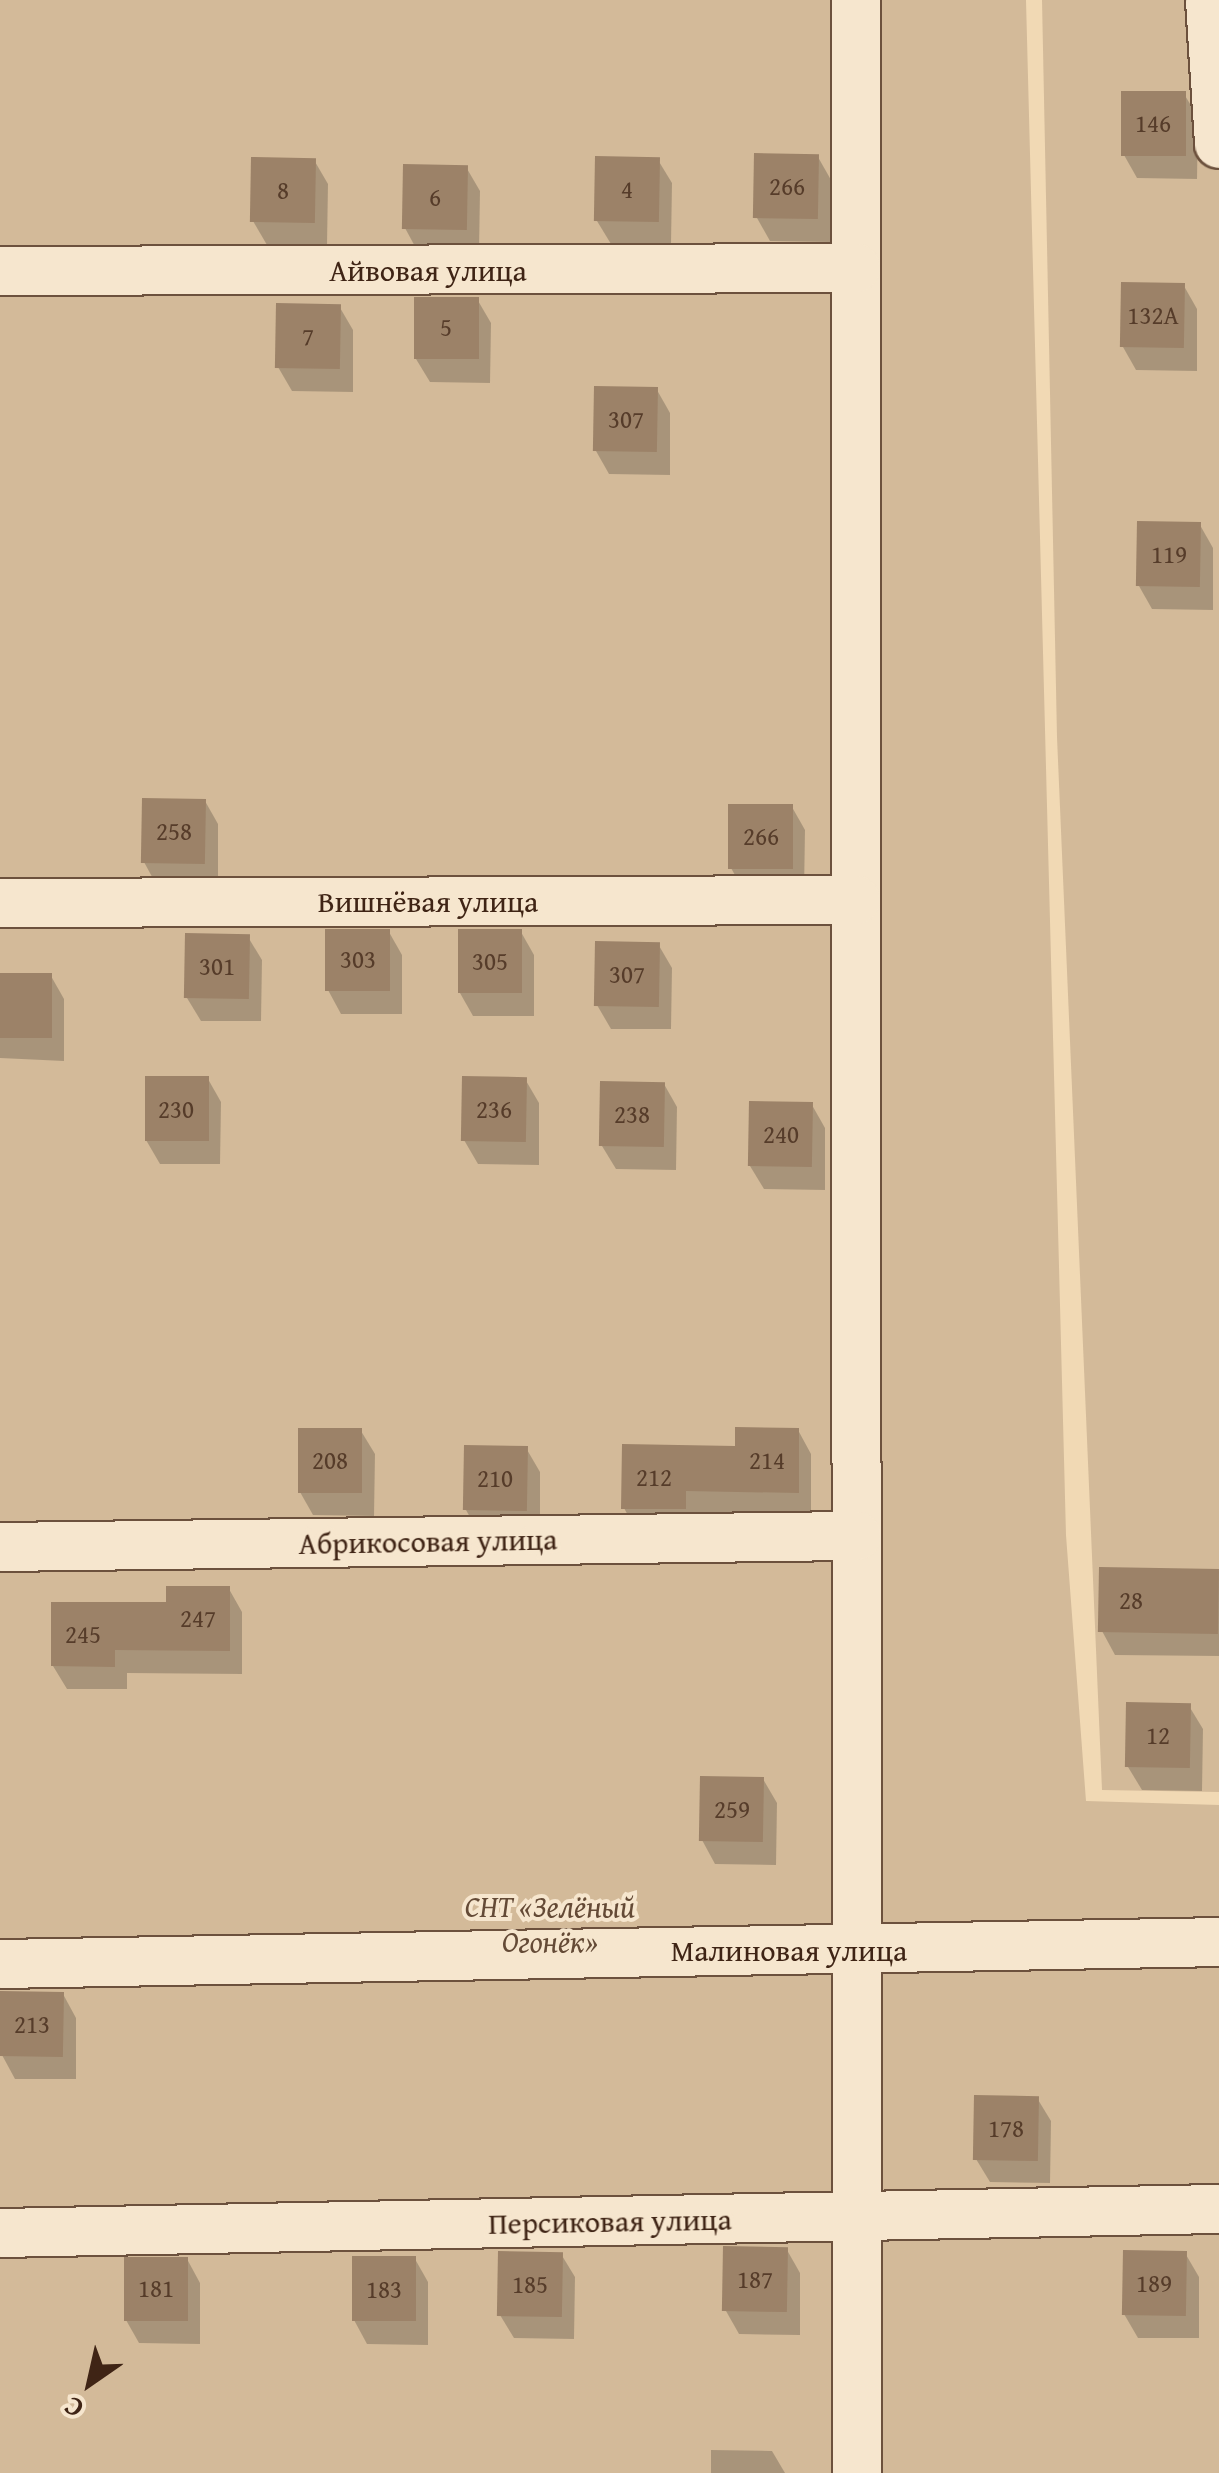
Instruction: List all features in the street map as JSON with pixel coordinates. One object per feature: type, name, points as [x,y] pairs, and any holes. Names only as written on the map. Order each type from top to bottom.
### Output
[{"type":"street","points":[[856,0],[857,2473]]},
{"type":"street","points":[[1210,0],[1219,144]]},
{"type":"street","name":"Айвовая улица","points":[[0,271],[856,268]]},
{"type":"street","name":"Вишнёвая улица","points":[[0,903],[856,900]]},
{"type":"street","name":"Абрикосовая улица","points":[[0,1547],[856,1536]]},
{"type":"street","name":"Малиновая улица","points":[[0,1964],[857,1952],[1219,1942]]},
{"type":"street","name":"Персиковая улица","points":[[0,2234],[1219,2209]]},
{"type":"green space","name":"СНТ «Зелёный Огонёк»","points":[[0,0],[1026,0],[1066,1535],[1086,1801],[1219,1805],[1219,2473],[0,2473]]},
{"type":"green space","points":[[1042,0],[1219,0],[1219,1792],[1102,1790],[1057,737]]},
{"type":"building","points":[[1121,91],[1186,91],[1186,156],[1121,156]]},
{"type":"building","points":[[754,153],[819,154],[818,219],[753,218]]},
{"type":"building","points":[[595,156],[660,157],[659,222],[594,221]]},
{"type":"building","points":[[251,157],[316,158],[315,223],[250,222]]},
{"type":"building","points":[[403,164],[468,165],[467,230],[402,229]]},
{"type":"building","points":[[1121,282],[1185,283],[1184,348],[1120,347]]},
{"type":"building","points":[[414,297],[479,297],[479,359],[414,359]]},
{"type":"building","points":[[276,303],[341,304],[340,369],[275,368]]},
{"type":"building","points":[[594,386],[658,387],[657,452],[593,451]]},
{"type":"building","points":[[1137,521],[1201,522],[1200,587],[1136,586]]},
{"type":"building","points":[[142,798],[206,799],[205,864],[141,863]]},
{"type":"building","points":[[728,804],[793,804],[793,869],[728,869]]},
{"type":"building","points":[[325,929],[390,929],[390,991],[325,991]]},
{"type":"building","points":[[458,929],[522,929],[522,993],[458,993]]},
{"type":"building","points":[[185,933],[250,934],[249,999],[184,998]]},
{"type":"building","points":[[595,941],[660,942],[659,1007],[594,1006]]},
{"type":"building","points":[[0,973],[52,973],[52,1038],[0,1038]]},
{"type":"building","points":[[145,1076],[209,1076],[209,1141],[145,1141]]},
{"type":"building","points":[[462,1076],[527,1077],[526,1142],[461,1141]]},
{"type":"building","points":[[600,1081],[665,1082],[664,1147],[599,1146]]},
{"type":"building","points":[[749,1101],[813,1102],[812,1167],[748,1166]]},
{"type":"building","points":[[735,1427],[799,1428],[799,1493],[686,1491],[686,1509],[621,1509],[622,1444],[735,1446]]},
{"type":"building","points":[[298,1428],[362,1428],[362,1493],[298,1493]]},
{"type":"building","points":[[464,1445],[528,1446],[527,1511],[463,1510]]},
{"type":"building","points":[[1099,1567],[1219,1569],[1218,1634],[1098,1632]]},
{"type":"building","points":[[166,1586],[230,1586],[230,1651],[115,1650],[115,1667],[51,1666],[51,1602],[166,1602]]},
{"type":"building","points":[[1126,1702],[1191,1703],[1190,1768],[1125,1767]]},
{"type":"building","points":[[700,1776],[764,1777],[763,1842],[699,1841]]},
{"type":"building","points":[[0,1991],[64,1992],[63,2057],[0,2056]]},
{"type":"building","points":[[974,2095],[1039,2096],[1038,2161],[973,2160]]},
{"type":"building","points":[[723,2246],[788,2247],[787,2312],[722,2311]]},
{"type":"building","points":[[1123,2250],[1187,2251],[1186,2316],[1122,2315]]},
{"type":"building","points":[[498,2251],[563,2252],[562,2317],[497,2316]]},
{"type":"building","points":[[352,2256],[416,2256],[416,2321],[352,2321]]},
{"type":"building","points":[[124,2257],[188,2257],[188,2321],[124,2321]]}]
